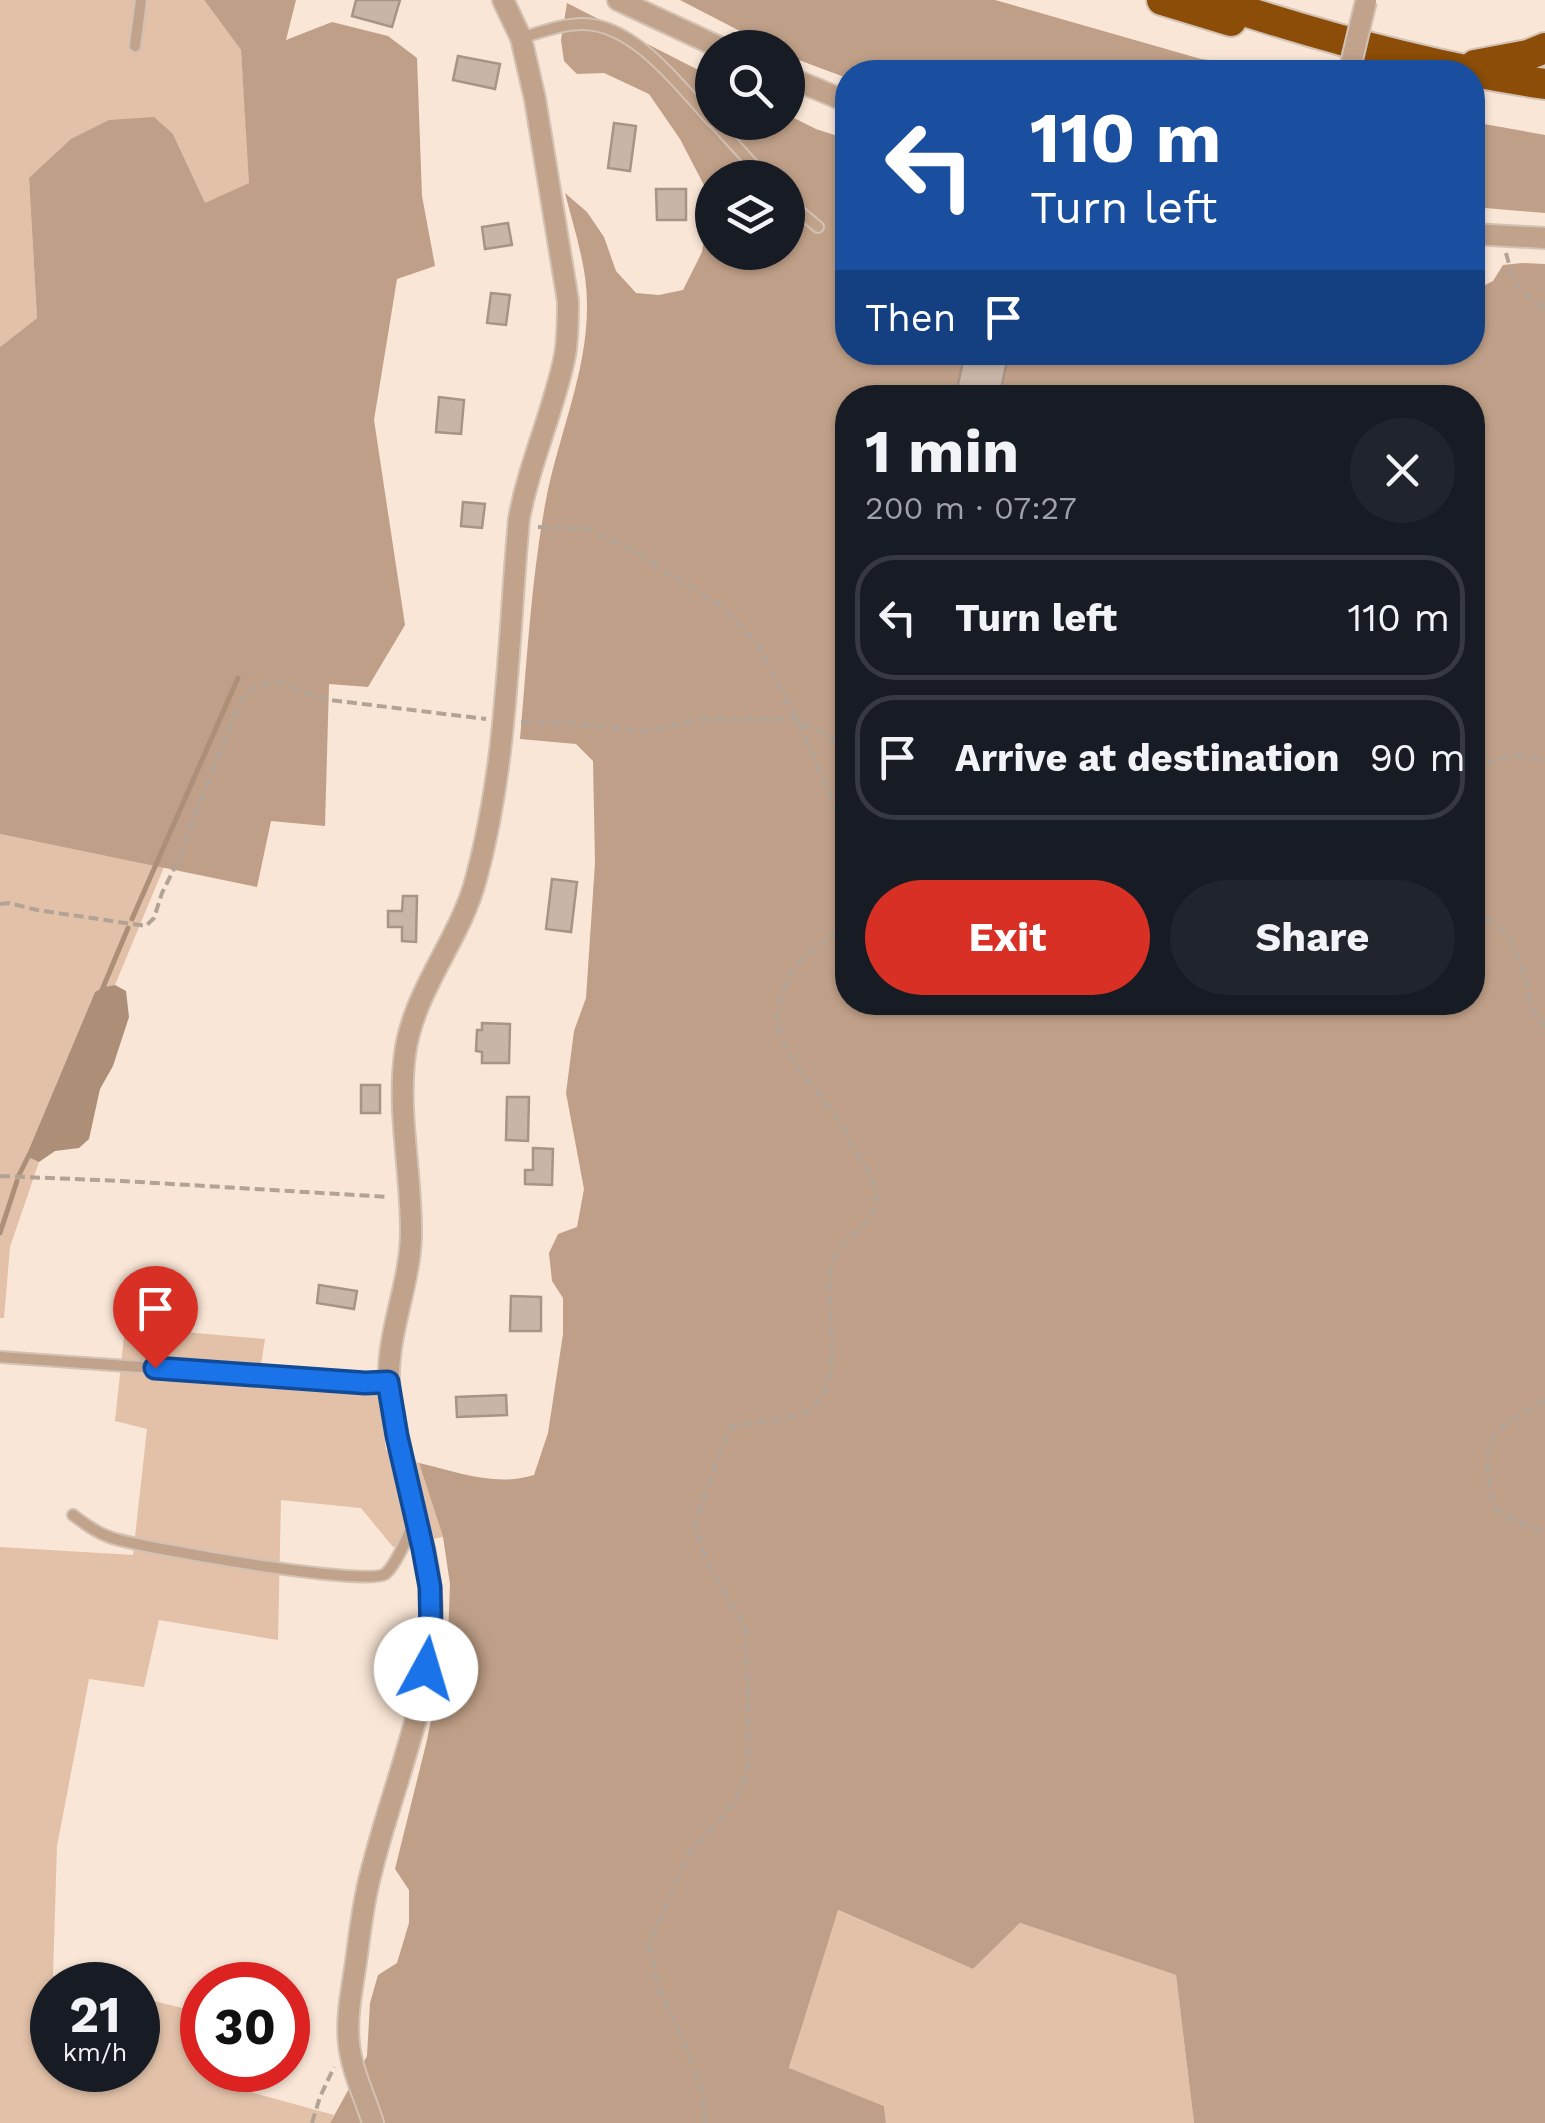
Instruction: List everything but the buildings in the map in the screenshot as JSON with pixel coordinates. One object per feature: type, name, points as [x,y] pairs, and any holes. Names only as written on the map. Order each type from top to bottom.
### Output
[{"type":"highway","points":[[1162,0],[1372,60]]},
{"type":"highway","points":[[1210,0],[1409,60]]},
{"type":"highway","points":[[1485,70],[1545,48]]},
{"type":"highway","points":[[1485,79],[1545,84]]},
{"type":"highway","points":[[1485,82],[1545,99]]},
{"type":"street","points":[[373,2123],[355,2076],[348,2023],[365,1899],[422,1686],[431,1638],[430,1587],[388,1382],[411,1236],[405,1052],[412,1023],[476,882],[503,721],[518,526],[524,491],[566,352],[568,326],[568,301],[535,99],[521,38],[503,0]]},
{"type":"street","points":[[618,0],[695,36]]},
{"type":"street","points":[[1352,60],[1367,1]]},
{"type":"street","points":[[805,84],[835,97]]},
{"type":"street","points":[[1485,235],[1545,238]]},
{"type":"lane","points":[[135,46],[141,0]]},
{"type":"lane","points":[[521,38],[580,24],[604,26],[631,40],[695,103]]},
{"type":"lane","points":[[730,140],[748,160]]},
{"type":"lane","points":[[805,216],[818,226]]},
{"type":"lane","points":[[0,1357],[388,1382]]},
{"type":"lane","points":[[73,1515],[112,1538],[228,1561],[328,1575],[376,1577],[390,1568],[416,1520]]},
{"type":"path","points":[[1502,236],[1513,279],[1528,298],[1545,308]]},
{"type":"path","points":[[518,526],[588,529],[636,552],[725,609],[758,645],[797,719],[835,808]]},
{"type":"path","points":[[0,904],[146,926],[154,918],[181,855],[241,701],[256,684],[279,682],[322,699],[503,721],[571,723],[643,732],[701,719],[797,719],[835,739]]},
{"type":"path","points":[[1485,764],[1514,754],[1545,760]]},
{"type":"path","points":[[1485,918],[1509,936],[1527,982],[1531,1007],[1545,1027]]},
{"type":"path","points":[[704,2123],[702,2092],[687,2048],[658,1986],[649,1945],[689,1853],[737,1798],[748,1771],[745,1626],[706,1561],[695,1523],[729,1428],[805,1412],[819,1400],[830,1376],[832,1262],[872,1215],[878,1198],[870,1174],[836,1116],[804,1078],[778,1032],[780,999],[792,970],[835,933]]},
{"type":"path","points":[[0,1176],[409,1197]]},
{"type":"path","points":[[1545,1400],[1498,1432],[1489,1448],[1488,1478],[1494,1508],[1511,1520],[1545,1532]]},
{"type":"path","points":[[312,2123],[338,2058],[349,2048]]},
{"type":"shaded area","points":[[0,0],[204,0],[241,50],[250,183],[205,204],[173,134],[29,178],[37,318],[0,347]]},
{"type":"shaded area","points":[[204,0],[296,0],[286,40],[332,22],[388,36],[417,58],[422,196],[435,266],[397,279],[374,420],[405,625],[368,687],[329,684],[325,826],[271,821],[257,887],[0,834],[0,347],[37,318],[29,178],[71,139],[109,120],[154,117],[173,134],[205,203],[249,183],[241,50]]},
{"type":"shaded area","points":[[680,0],[995,0],[1209,60],[835,60],[835,74],[805,62],[805,30],[738,30]]},
{"type":"shaded area","points":[[567,3],[695,68],[695,140],[805,140],[805,124],[835,135],[835,365],[1485,365],[1485,285],[1493,281],[1503,265],[1545,264],[1545,2123],[1194,2123],[1176,1975],[1020,1923],[973,1969],[838,1910],[789,2068],[884,2106],[886,2123],[330,2123],[367,2056],[370,2003],[378,1975],[397,1963],[409,1923],[409,1890],[395,1869],[448,1638],[450,1584],[443,1537],[419,1463],[491,1479],[534,1475],[548,1433],[563,1334],[563,1298],[552,1281],[549,1253],[558,1234],[577,1227],[584,1189],[566,1093],[574,1031],[586,998],[595,863],[593,761],[576,744],[520,739],[540,534],[586,329],[585,276],[565,193],[587,212],[604,237],[616,271],[636,293],[659,295],[683,290],[695,266],[695,270],[805,270],[805,160],[695,160],[695,168],[649,94],[604,73],[577,74],[564,61],[561,40]]},
{"type":"shaded area","points":[[1485,124],[1545,135],[1545,213],[1485,208]]},
{"type":"shaded area","points":[[0,834],[164,867],[115,985],[95,992],[27,1154],[39,1162],[10,1247],[4,1318],[0,1318]]},
{"type":"shaded area","points":[[115,985],[126,991],[129,1017],[113,1066],[100,1089],[89,1139],[79,1148],[55,1151],[39,1162],[28,1157],[95,992]]},
{"type":"shaded area","points":[[125,1327],[265,1339],[258,1384],[379,1393],[386,1450],[419,1463],[443,1537],[393,1547],[361,1508],[281,1500],[278,1640],[159,1620],[144,1687],[89,1679],[57,1846],[53,1962],[30,1962],[30,2092],[160,2092],[160,2002],[180,2008],[180,2092],[250,2092],[334,2115],[330,2123],[0,2123],[0,1547],[133,1555],[147,1429],[115,1421]]},
{"type":"shaded area","points":[[837,1910],[973,1969],[1020,1923],[1176,1975],[1194,2123],[886,2123],[884,2106],[789,2069]]},
{"type":"waterway","points":[[132,919],[238,678]]},
{"type":"waterway","points":[[102,990],[128,928]]},
{"type":"waterway","points":[[19,1175],[29,1155]]},
{"type":"waterway","points":[[0,1233],[17,1181]]},
{"type":"route","points":[[155,1368],[388,1382],[430,1587],[431,1638],[426,1669]]}]
